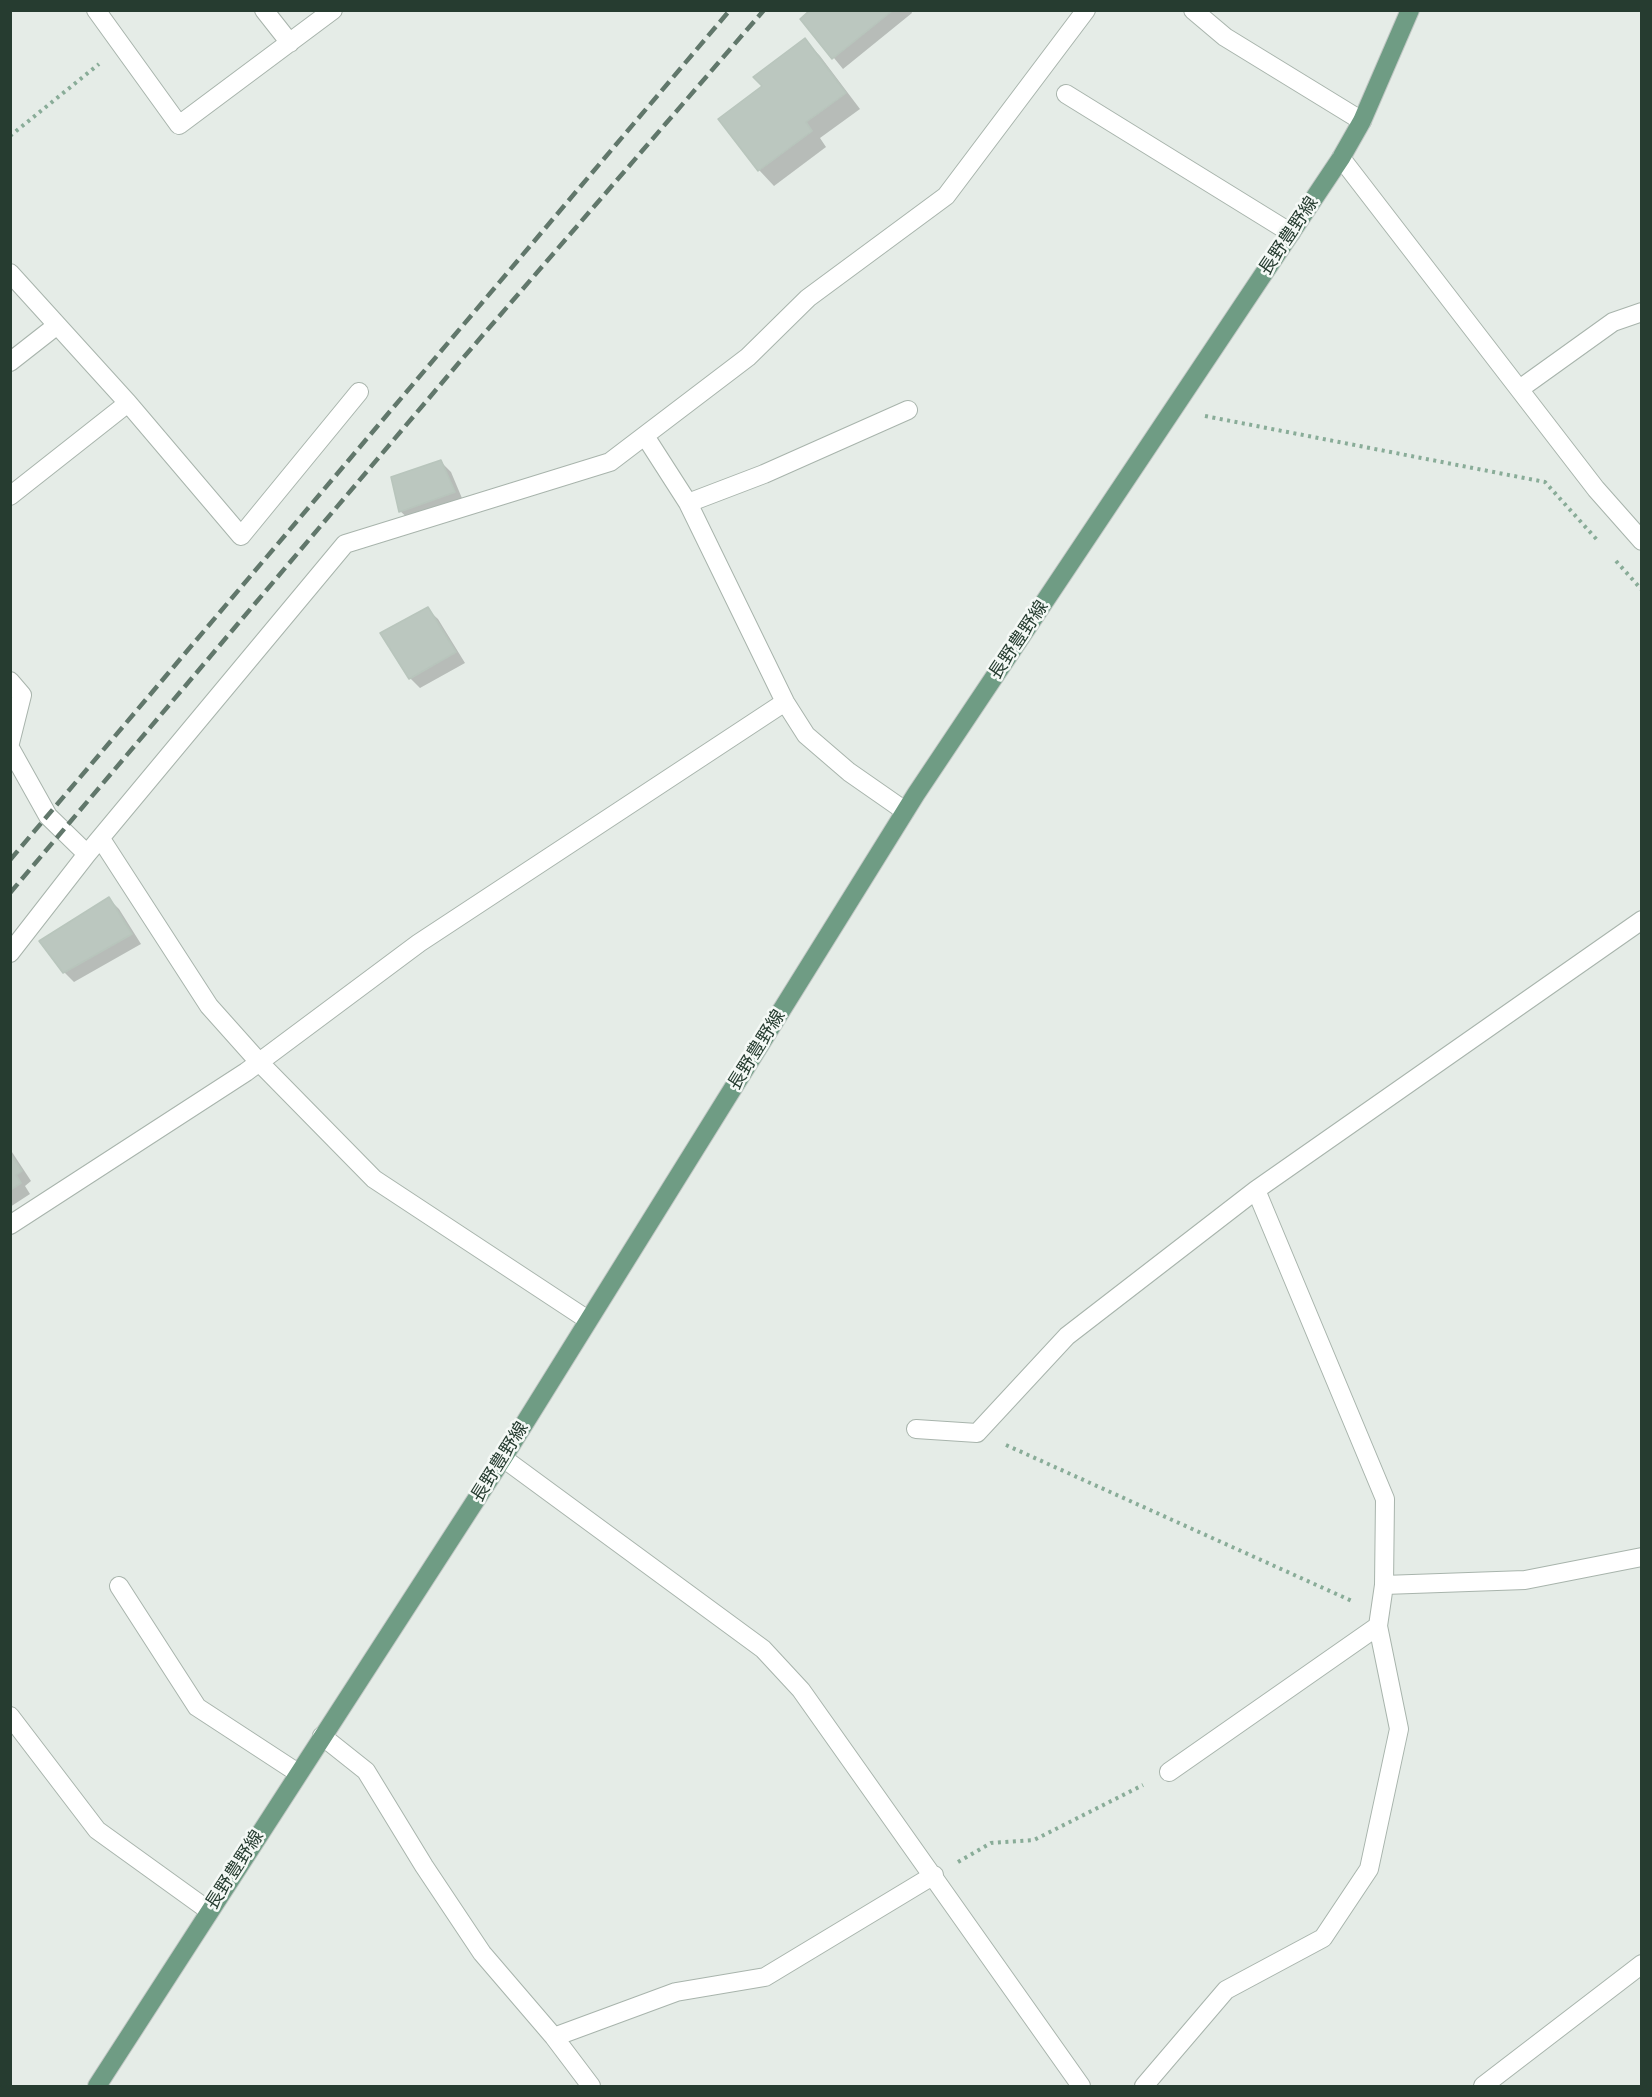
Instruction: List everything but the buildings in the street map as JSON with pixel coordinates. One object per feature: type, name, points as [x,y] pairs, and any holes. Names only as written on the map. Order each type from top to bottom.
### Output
[{"type":"main road","name":"長野豊野線","points":[[97,2086],[208,1910],[503,1458],[905,811],[1341,158],[1362,121],[1410,10]]},
{"type":"street","points":[[96,10],[179,125],[333,10]]},
{"type":"street","points":[[264,10],[290,44]]},
{"type":"street","points":[[10,953],[87,854],[345,544],[610,462],[748,357],[808,298],[946,196],[1086,10]]},
{"type":"street","points":[[1193,10],[1225,37],[1362,121]]},
{"type":"street","points":[[1066,94],[1291,233]]},
{"type":"street","points":[[1341,158],[1521,388],[1596,489],[1641,542]]},
{"type":"street","points":[[10,273],[128,403],[241,536],[359,392]]},
{"type":"street","points":[[1521,388],[1613,322],[1641,312]]},
{"type":"street","points":[[10,362],[56,326]]},
{"type":"street","points":[[10,496],[128,403]]},
{"type":"street","points":[[688,503],[764,474],[908,410]]},
{"type":"street","points":[[645,436],[688,503],[784,702],[807,735],[849,772],[905,811]]},
{"type":"street","points":[[10,681],[22,695],[10,746],[48,816],[87,854]]},
{"type":"street","points":[[10,1225],[259,1062],[419,943],[784,702]]},
{"type":"street","points":[[101,839],[209,1006],[259,1062],[374,1179],[588,1320]]},
{"type":"street","points":[[916,1430],[977,1433],[1067,1336],[1256,1190],[1641,920]]},
{"type":"street","points":[[1143,2086],[1226,1990],[1323,1938],[1369,1869],[1399,1730],[1379,1620],[1384,1585],[1385,1499],[1256,1190]]},
{"type":"street","points":[[503,1458],[763,1649],[801,1690],[1082,2086]]},
{"type":"street","points":[[1384,1585],[1525,1580],[1641,1557]]},
{"type":"street","points":[[119,1586],[197,1707],[298,1773]]},
{"type":"street","points":[[1169,1772],[1379,1620]]},
{"type":"street","points":[[10,1716],[97,1830],[208,1910]]},
{"type":"street","points":[[322,1736],[366,1770],[424,1866],[482,1953],[554,2037],[591,2086]]},
{"type":"street","points":[[554,2037],[676,1992],[765,1977],[934,1875]]},
{"type":"street","points":[[1483,2086],[1641,1964]]},
{"type":"path","points":[[10,136],[123,45]]},
{"type":"path","points":[[1173,410],[1545,482],[1604,548]]},
{"type":"path","points":[[1612,557],[1641,590]]},
{"type":"path","points":[[977,1433],[1379,1620]]},
{"type":"path","points":[[934,1875],[992,1843],[1034,1840],[1169,1772]]},
{"type":"railway","points":[[10,860],[730,10]]},
{"type":"railway","points":[[10,893],[457,365],[764,10]]}]
